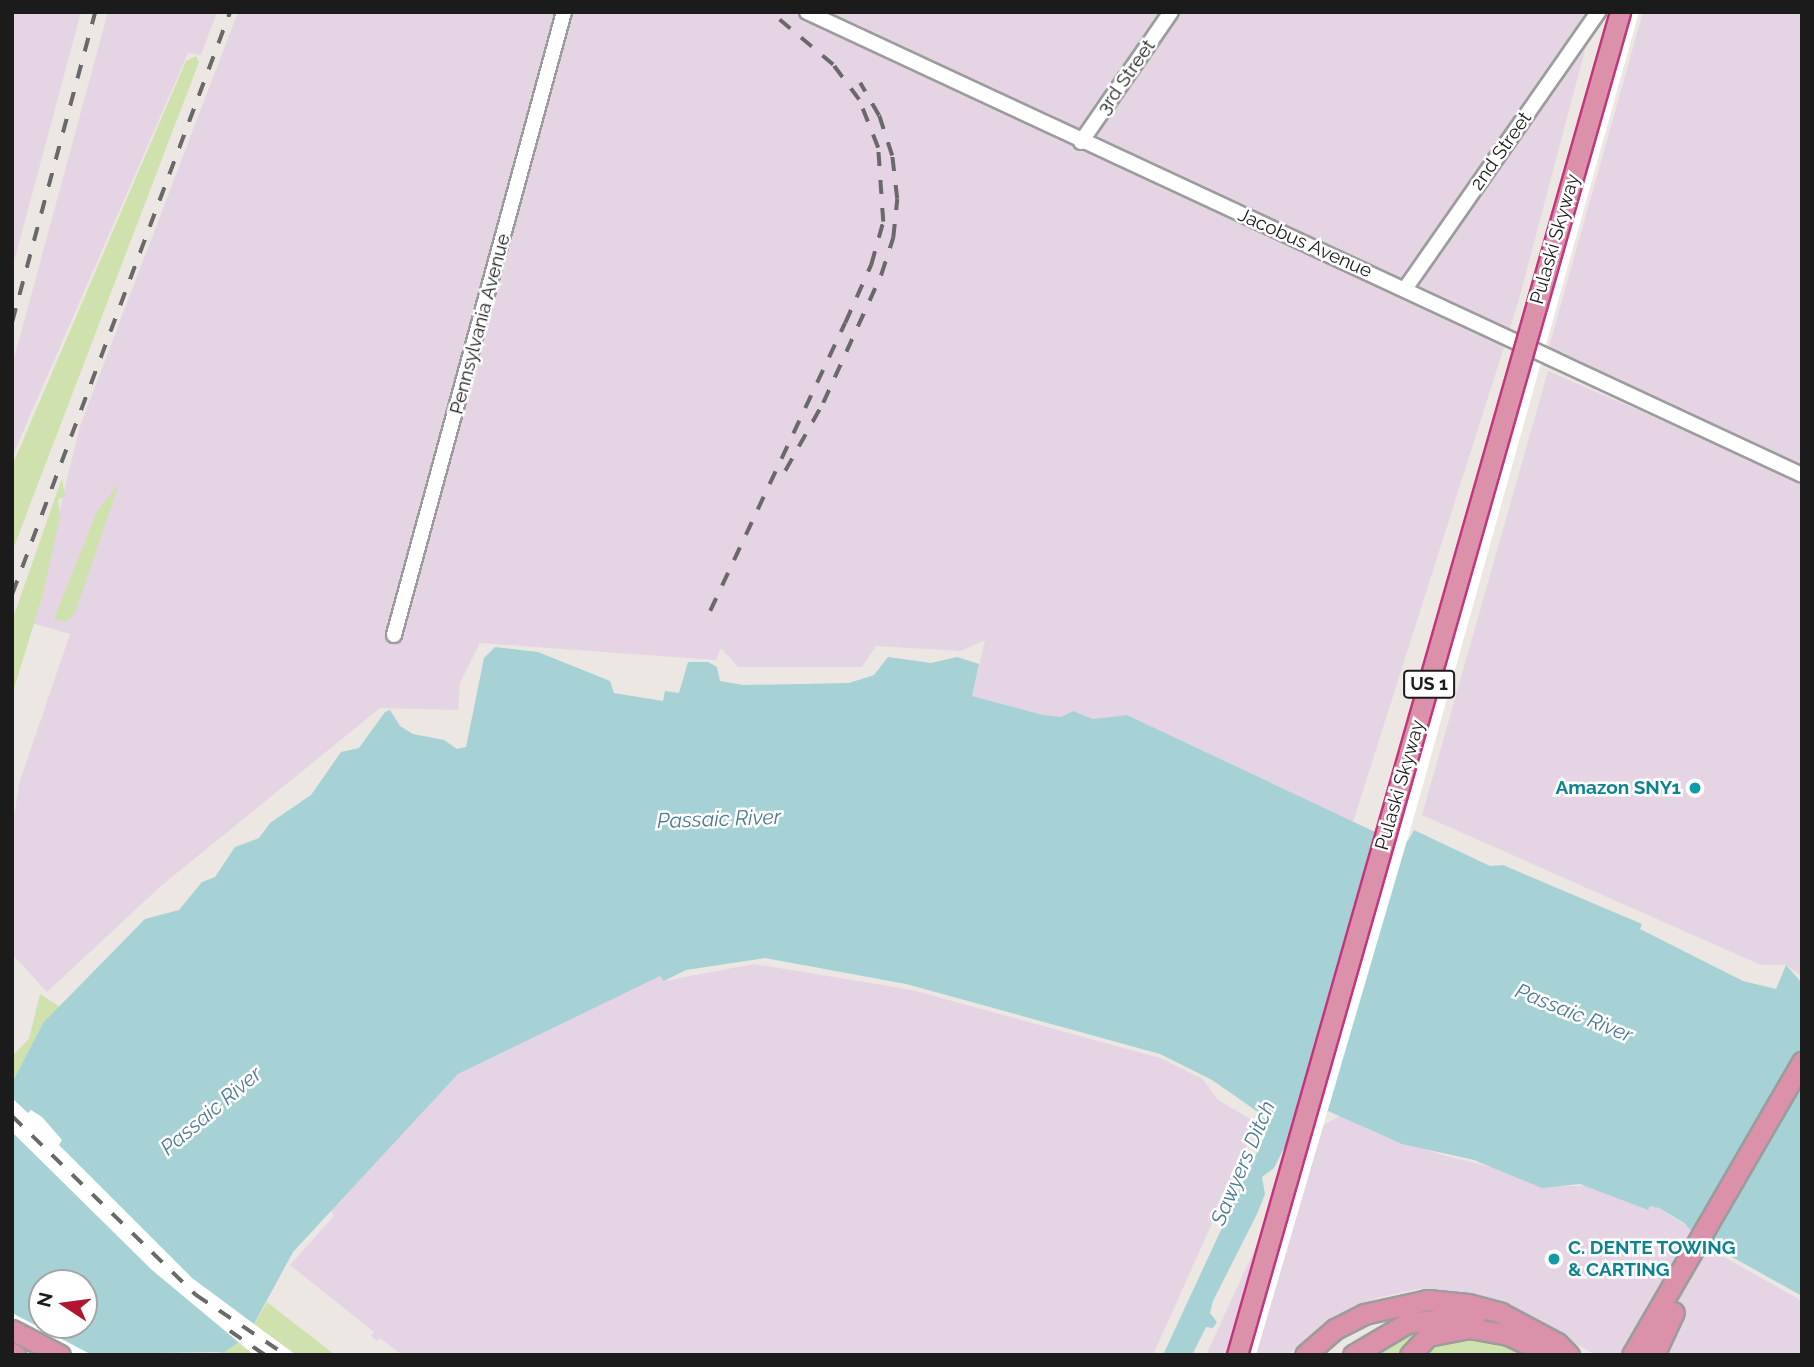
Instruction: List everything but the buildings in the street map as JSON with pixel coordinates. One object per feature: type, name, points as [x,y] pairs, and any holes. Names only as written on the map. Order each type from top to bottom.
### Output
[{"type":"highway","name":"Pulaski Skyway","points":[[1237,1355],[1620,12]]},
{"type":"highway","name":"Pulaski Skyway","points":[[1250,1355],[1632,12]]},
{"type":"highway","points":[[1630,1355],[1646,1333],[1802,1062]]},
{"type":"highway","points":[[1648,1355],[1802,1088]]},
{"type":"highway","points":[[1305,1355],[1354,1319],[1405,1302],[1468,1304],[1521,1323],[1569,1355]]},
{"type":"highway","points":[[1654,1355],[1674,1312]]},
{"type":"highway","points":[[1353,1355],[1397,1327],[1426,1318],[1465,1315],[1521,1323]]},
{"type":"highway","points":[[1410,1355],[1435,1332],[1469,1328],[1508,1335],[1550,1355]]},
{"type":"highway","points":[[12,1330],[60,1355]]},
{"type":"street","name":"Pennsylvania Avenue","points":[[394,635],[564,12]]},
{"type":"street","name":"Jacobus Avenue","points":[[807,12],[1081,142],[1405,289],[1802,475]]},
{"type":"street","name":"3rd Street","points":[[1081,142],[1171,12]]},
{"type":"street","name":"2nd Street","points":[[1405,289],[1598,12]]},
{"type":"shaded area","points":[[12,12],[81,12],[12,269]]},
{"type":"shaded area","points":[[108,12],[217,12],[201,55],[188,53],[12,457],[12,366]]},
{"type":"shaded area","points":[[238,12],[1595,12],[1518,303],[1353,822],[1127,715],[1093,719],[1073,711],[1061,717],[1043,715],[972,696],[985,640],[961,651],[876,646],[862,667],[738,667],[721,648],[716,660],[480,643],[460,683],[458,710],[380,708],[162,885],[47,992],[12,954],[12,829],[19,784],[70,634],[32,623],[80,426]]},
{"type":"shaded area","points":[[1643,12],[1802,12],[1802,471],[1549,347]]},
{"type":"shaded area","points":[[1548,371],[1802,481],[1802,976],[1786,965],[1761,965],[1422,815]]},
{"type":"shaded area","points":[[754,964],[912,990],[1160,1058],[1203,1079],[1218,1100],[1257,1123],[1153,1355],[402,1355],[380,1338],[377,1341],[371,1336],[374,1332],[290,1265],[334,1216],[330,1210],[458,1074],[660,975],[664,981]]},
{"type":"shaded area","points":[[1341,1115],[1376,1133],[1439,1154],[1566,1186],[1592,1186],[1647,1210],[1650,1206],[1659,1208],[1691,1229],[1687,1236],[1802,1301],[1802,1355],[1596,1355],[1502,1302],[1469,1293],[1418,1289],[1377,1298],[1335,1317],[1287,1355],[1206,1355],[1260,1238],[1286,1169],[1308,1134]]},
{"type":"green space","points":[[196,56],[199,62],[12,552],[12,466],[186,61]]},
{"type":"green space","points":[[62,478],[65,496],[58,500],[60,517],[43,594],[12,695],[12,621]]},
{"type":"green space","points":[[119,484],[75,613],[66,622],[54,619],[97,511]]},
{"type":"green space","points":[[40,994],[60,1007],[43,1023],[12,1083],[12,1056],[29,1039]]},
{"type":"green space","points":[[267,1302],[335,1355],[215,1355],[248,1335]]},
{"type":"green space","points":[[1422,1328],[1402,1355],[1362,1355],[1396,1333]]},
{"type":"green space","points":[[1462,1332],[1507,1343],[1532,1355],[1421,1355],[1442,1337]]},
{"type":"water","name":"Passaic River","points":[[495,647],[538,652],[610,681],[614,693],[663,701],[665,691],[679,693],[688,662],[708,662],[717,667],[720,681],[743,685],[849,683],[874,675],[888,657],[931,663],[957,657],[979,664],[972,696],[1043,715],[1061,717],[1073,711],[1093,719],[1127,715],[1373,831],[1408,841],[1414,830],[1490,866],[1503,865],[1642,924],[1640,929],[1743,981],[1776,989],[1786,965],[1802,983],[1802,1296],[1698,1238],[1684,1223],[1659,1208],[1650,1206],[1648,1210],[1580,1184],[1542,1188],[1474,1160],[1402,1144],[1328,1111],[1283,1150],[1274,1168],[1262,1177],[1265,1194],[1213,1301],[1210,1313],[1217,1322],[1213,1328],[1206,1327],[1192,1355],[1163,1355],[1265,1135],[1265,1123],[1258,1112],[1212,1080],[1160,1054],[906,984],[765,958],[686,970],[664,981],[660,976],[458,1074],[293,1252],[248,1335],[225,1352],[12,1355],[12,1083],[43,1023],[145,919],[179,910],[202,882],[215,877],[235,847],[259,838],[270,823],[311,795],[341,752],[359,748],[385,712],[390,710],[400,726],[413,734],[444,740],[457,749],[466,747],[484,658]]},
{"type":"pier","points":[[1612,12],[1639,12],[1413,820],[1256,1355],[1229,1355]]},
{"type":"pier","points":[[12,1098],[28,1113],[31,1110],[42,1117],[62,1140],[59,1145],[192,1278],[296,1355],[254,1355],[152,1270],[12,1132]]},
{"type":"pier","points":[[12,1313],[28,1321],[28,1339],[62,1339],[92,1355],[12,1355]]},
{"type":"railway","points":[[12,322],[95,12]]},
{"type":"railway","points":[[12,594],[230,12]]},
{"type":"railway","points":[[710,611],[871,265],[883,222],[878,148],[859,100],[833,65],[770,12]]},
{"type":"railway","points":[[785,471],[823,403],[881,275],[893,238],[897,199],[892,156],[879,116],[860,83]]},
{"type":"railway","points":[[12,1116],[196,1295],[286,1355]]},
{"type":"railway","points":[[230,1331],[265,1355]]},
{"type":"place","name":"Amazon SNY1","points":[[1695,788]]},
{"type":"place","name":"C. DENTE TOWING & CARTING","points":[[1554,1259]]},
{"type":"water label","name":"Sawyers Ditch","points":[[1243,1163]]}]
